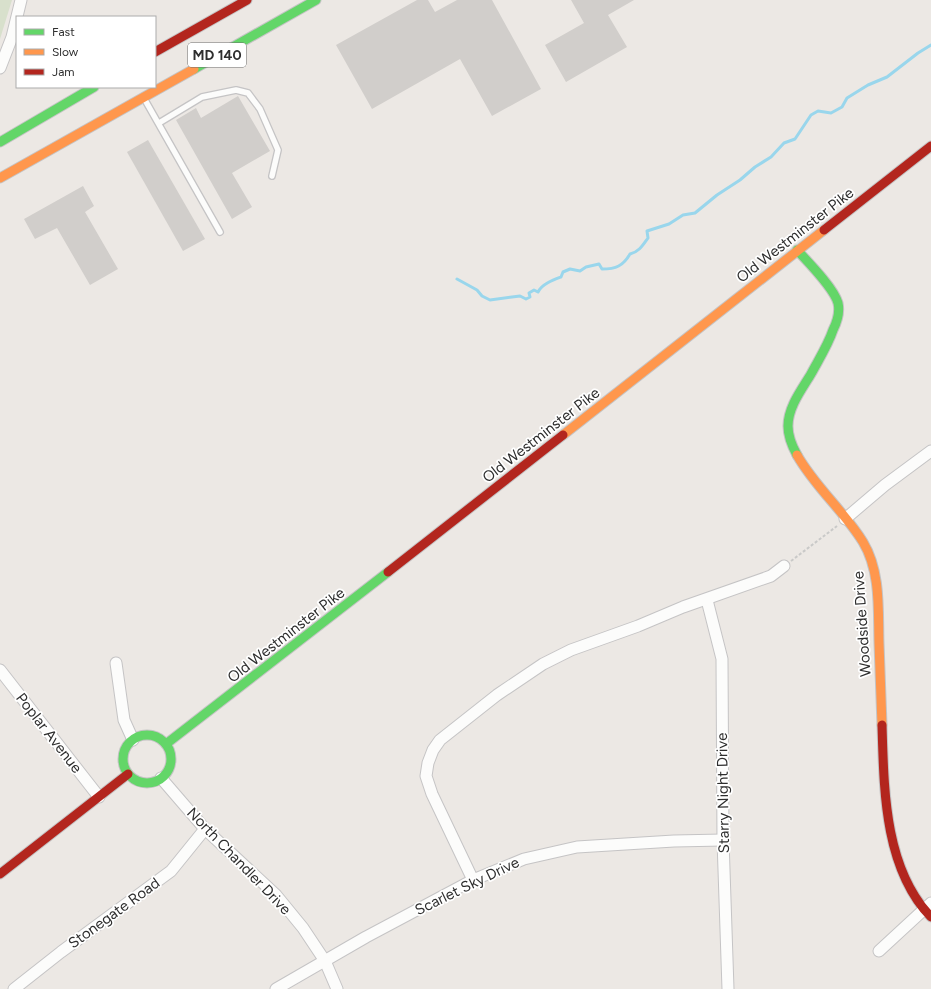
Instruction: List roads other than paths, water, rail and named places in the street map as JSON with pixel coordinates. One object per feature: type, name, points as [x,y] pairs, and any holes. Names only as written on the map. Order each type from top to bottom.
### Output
[{"type":"main road","name":"MD 140","points":[[156,51],[247,0]]},
{"type":"main road","name":"MD 140","points":[[0,178],[316,0]]},
{"type":"main road","points":[[0,142],[92,88]]},
{"type":"main road","name":"Old Westminster Pike","points":[[166,744],[390,572],[931,146]]},
{"type":"main road","name":"Woodside Drive","points":[[797,250],[808,260],[824,280],[838,304],[834,331],[790,411],[788,430],[790,439],[801,464],[863,543],[870,558],[875,575],[878,602],[884,780],[887,820],[902,873],[928,910]]},
{"type":"main road","points":[[150,734],[161,739],[166,744],[169,748],[171,759],[169,769],[161,778],[155,782],[145,783],[136,780],[128,774],[123,764],[123,752],[129,742],[139,736],[150,734]]},
{"type":"main road","points":[[0,874],[128,774]]},
{"type":"street","points":[[17,16],[21,0]]},
{"type":"street","points":[[0,68],[12,37],[16,21]]},
{"type":"street","points":[[845,519],[885,484],[931,451]]},
{"type":"street","points":[[472,880],[432,794],[426,776],[432,750],[440,740],[497,695],[543,664],[571,650],[638,626],[683,607],[707,600],[772,576],[784,566]]},
{"type":"street","name":"Starry Night Drive","points":[[707,600],[722,659],[723,840],[728,989]]},
{"type":"street","points":[[116,664],[124,720],[133,740]]},
{"type":"street","name":"Poplar Avenue","points":[[0,670],[99,797]]},
{"type":"street","name":"North Chandler Drive","points":[[161,778],[206,829],[276,895],[303,928],[324,961],[337,989]]},
{"type":"street","name":"Stonegate Road","points":[[14,989],[61,952],[171,871],[206,829]]},
{"type":"street","name":"Scarlet Sky Drive","points":[[276,989],[366,937],[472,880],[524,859],[577,847],[674,840],[723,840]]},
{"type":"street","points":[[879,951],[928,910]]},
{"type":"lane","points":[[158,123],[202,97],[236,90],[248,94],[260,109],[278,150],[272,176]]},
{"type":"lane","points":[[143,97],[220,232]]},
{"type":"waterway","points":[[457,279],[477,290],[482,296],[490,300],[520,296],[526,299],[530,297],[529,293],[534,290],[538,292],[551,281],[561,277],[563,272],[570,269],[580,271],[586,267],[599,264],[602,269],[619,266],[630,254],[636,252],[642,246],[648,238],[647,231],[669,224],[683,215],[695,213],[717,195],[771,157],[784,143],[795,139],[811,115],[818,111],[831,113],[842,107],[847,98],[868,85],[887,77],[931,45]]}]
